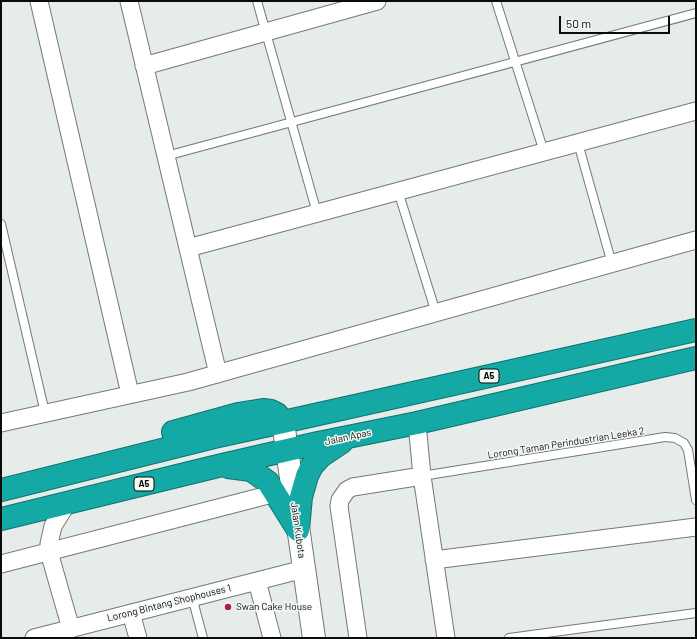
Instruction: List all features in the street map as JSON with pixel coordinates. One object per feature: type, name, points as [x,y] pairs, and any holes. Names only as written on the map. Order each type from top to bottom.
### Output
[{"type":"highway","name":"A5","points":[[283,422],[696,330]]},
{"type":"highway","name":"Jalan Apas","points":[[1,519],[287,450],[411,424],[696,358]]},
{"type":"highway","points":[[409,394],[412,405],[415,408],[425,409],[477,399],[546,392]]},
{"type":"highway","points":[[1,490],[95,466],[102,457],[120,447],[238,414],[263,410],[271,411],[277,414],[283,422]]},
{"type":"highway","points":[[298,530],[301,497],[307,476],[312,466],[325,453],[350,436]]},
{"type":"highway","points":[[218,466],[251,470],[268,482],[298,530]]},
{"type":"street","points":[[39,1],[130,394]]},
{"type":"street","points":[[129,1],[218,374]]},
{"type":"street","points":[[144,66],[377,1]]},
{"type":"street","points":[[188,248],[696,111]]},
{"type":"street","points":[[1,423],[188,382],[696,240]]},
{"type":"street","name":"Jalan Kubota","points":[[283,422],[314,638]]},
{"type":"street","points":[[411,424],[422,476],[446,638]]},
{"type":"street","points":[[358,638],[339,506],[340,500],[347,490],[353,487],[422,476]]},
{"type":"street","points":[[1,564],[276,493]]},
{"type":"street","points":[[68,502],[53,526],[49,544],[49,552],[71,628]]},
{"type":"street","points":[[434,560],[696,527]]},
{"type":"street","name":"Lorong Bintang Shophouses 1","points":[[34,638],[304,569]]},
{"type":"street","points":[[257,581],[272,638]]},
{"type":"street","points":[[131,613],[138,638]]},
{"type":"lane","points":[[257,1],[317,213]]},
{"type":"lane","points":[[496,1],[544,152]]},
{"type":"lane","points":[[166,156],[696,13]]},
{"type":"lane","points":[[578,143],[612,264]]},
{"type":"lane","points":[[398,191],[436,313]]},
{"type":"lane","points":[[1,224],[45,413]]},
{"type":"lane","name":"Lorong Taman Perindustrian Leeka 2","points":[[422,476],[665,437],[675,438],[684,443],[688,450],[696,500]]},
{"type":"lane","points":[[192,597],[203,638]]},
{"type":"lane","points":[[509,638],[696,613]]},
{"type":"place","name":"Swan Cake House","points":[[228,607]]}]
